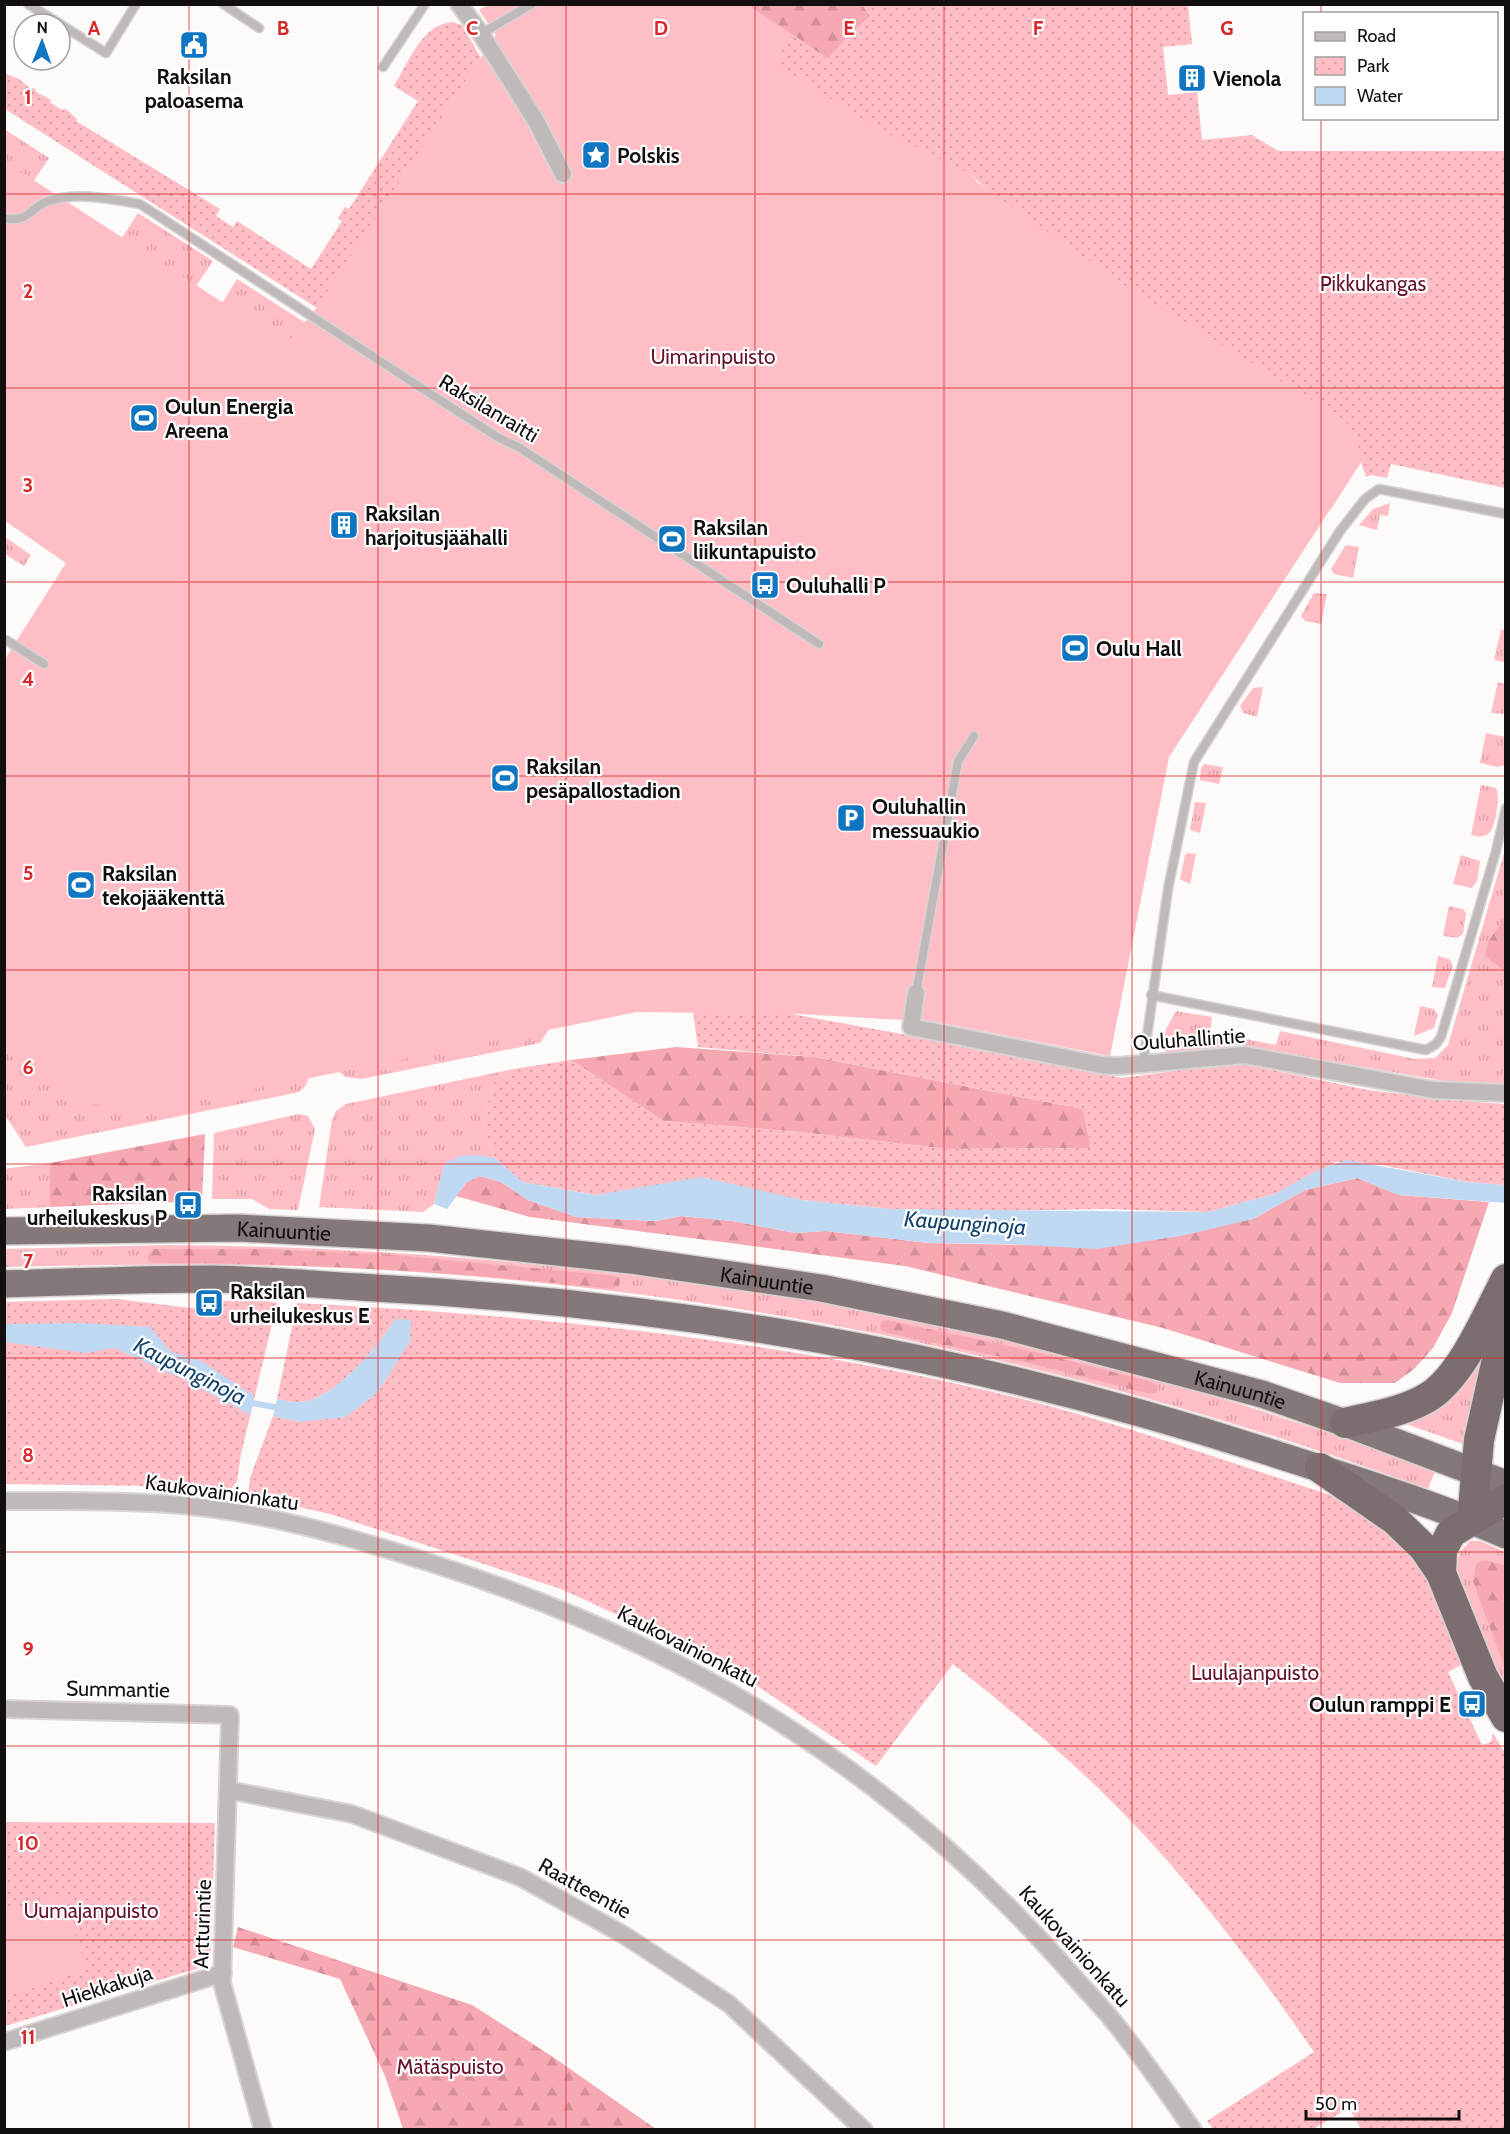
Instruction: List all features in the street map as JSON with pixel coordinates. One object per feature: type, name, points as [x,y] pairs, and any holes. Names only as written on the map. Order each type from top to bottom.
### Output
[{"type":"highway","name":"Kainuuntie","points":[[4,1231],[240,1228],[429,1238],[630,1260],[821,1288],[1002,1325],[1262,1394],[1345,1422],[1506,1484]]},
{"type":"highway","points":[[4,1284],[214,1279],[428,1290],[625,1308],[811,1336],[996,1374],[1181,1424],[1352,1477],[1472,1520],[1506,1535]]},
{"type":"highway","points":[[1345,1422],[1412,1405],[1430,1396],[1445,1383],[1464,1357],[1506,1280]]},
{"type":"highway","points":[[1472,1520],[1479,1440],[1506,1319]]},
{"type":"highway","points":[[1320,1468],[1395,1520],[1424,1548],[1441,1573],[1484,1677],[1506,1717]]},
{"type":"highway","points":[[1441,1573],[1442,1550],[1451,1533],[1506,1500]]},
{"type":"street","points":[[459,4],[481,34],[536,121],[563,174]]},
{"type":"street","name":"Ouluhallintie","points":[[916,993],[911,1027],[1101,1065],[1143,1064],[1245,1055],[1432,1090],[1506,1093]]},
{"type":"street","name":"Kaukovainionkatu","points":[[4,1501],[167,1504],[302,1526],[403,1554],[514,1592],[576,1615],[684,1666],[777,1719],[844,1765],[893,1801],[969,1867],[1037,1935],[1117,2025],[1193,2130]]},
{"type":"street","name":"Summantie","points":[[4,1709],[230,1715]]},
{"type":"street","name":"Artturintie","points":[[230,1715],[223,1973],[231,2016],[263,2130]]},
{"type":"street","name":"Raatteentie","points":[[228,1790],[352,1814],[520,1877],[624,1935],[722,1999],[753,2024],[864,2130]]},
{"type":"street","name":"Hiekkakuja","points":[[4,2042],[223,1973]]},
{"type":"lane","points":[[28,4],[41,12]]},
{"type":"lane","points":[[72,32],[106,53],[136,4]]},
{"type":"lane","points":[[223,4],[259,28]]},
{"type":"lane","points":[[383,67],[425,4]]},
{"type":"lane","points":[[481,34],[532,4]]},
{"type":"lane","name":"Raksilanraitti","points":[[4,218],[25,217],[33,214],[45,202],[70,197],[104,197],[140,204],[399,374],[499,438],[520,448],[739,589],[819,644]]},
{"type":"lane","points":[[1143,1064],[1151,995],[1168,890],[1194,762],[1340,531],[1365,500],[1379,489],[1506,514]]},
{"type":"lane","points":[[6,640],[44,664]]},
{"type":"lane","points":[[916,993],[958,761],[974,736]]},
{"type":"lane","points":[[1151,995],[1426,1050],[1436,1044],[1441,1036],[1496,851],[1506,808]]},
{"type":"green space","name":"Raksilan liikuntapuisto","points":[[490,4],[747,5],[792,34],[775,63],[877,128],[970,174],[978,183],[1118,281],[1343,419],[1351,428],[1358,444],[1361,462],[1169,757],[1110,1056],[937,1022],[800,1014],[637,1012],[161,1108],[84,1104],[5,1052],[5,659],[66,563],[5,521],[4,161],[287,344],[317,307],[496,35],[479,10]]},
{"type":"green space","points":[[747,5],[862,5],[871,16],[851,33],[828,59]]},
{"type":"green space","name":"Pikkukangas","points":[[862,5],[1188,5],[1192,44],[1163,47],[1168,95],[1197,92],[1202,140],[1252,135],[1278,151],[1505,151],[1505,488],[1391,464],[1387,478],[1371,475],[1366,477],[1361,462],[1331,509],[970,174],[481,387],[774,62],[792,34],[828,59],[851,33],[871,16]]},
{"type":"green space","points":[[452,22],[462,25],[481,58],[317,308],[5,109],[4,73],[19,79],[31,89],[35,88],[36,92],[50,99],[51,103],[62,110],[66,109],[77,119],[76,121],[220,209],[216,216],[233,227],[237,221],[311,269],[342,221],[338,218],[345,207],[349,209],[418,101],[394,86],[411,56],[424,37],[432,30]]},
{"type":"green space","points":[[4,129],[49,158],[31,185],[5,167]]},
{"type":"green space","points":[[138,213],[213,261],[190,295],[116,247]]},
{"type":"green space","points":[[237,279],[315,329],[299,354],[216,313]]},
{"type":"green space","points":[[1390,503],[1388,516],[1380,515],[1377,530],[1359,525],[1373,509]]},
{"type":"green space","points":[[5,537],[31,555],[24,566],[5,554]]},
{"type":"green space","points":[[1346,545],[1359,547],[1353,578],[1334,574],[1331,569]]},
{"type":"green space","points":[[1314,593],[1327,594],[1321,624],[1305,621],[1301,616]]},
{"type":"green space","points":[[1501,629],[1505,631],[1505,662],[1494,660]]},
{"type":"green space","points":[[1498,682],[1505,684],[1505,714],[1491,713]]},
{"type":"green space","points":[[1263,687],[1257,717],[1243,713],[1240,706],[1253,688]]},
{"type":"green space","points":[[1486,733],[1505,737],[1505,765],[1498,767],[1480,763]]},
{"type":"green space","points":[[1204,764],[1223,767],[1219,784],[1200,780],[1201,768]]},
{"type":"green space","points":[[1481,785],[1496,788],[1497,803],[1496,817],[1490,832],[1479,837],[1471,835]]},
{"type":"green space","points":[[1195,802],[1206,803],[1200,833],[1190,830]]},
{"type":"green space","points":[[1505,850],[1505,1083],[1450,1082],[1237,1045],[1170,1053],[1162,1050],[1166,1029],[1176,1011],[1212,1017],[1210,1032],[1276,1045],[1280,1031],[1415,1059],[1435,1058],[1448,1045]]},
{"type":"green space","points":[[1196,854],[1190,884],[1180,879],[1185,855]]},
{"type":"green space","points":[[1461,855],[1480,861],[1477,881],[1472,888],[1453,884]]},
{"type":"green space","points":[[1449,906],[1463,909],[1466,913],[1463,934],[1457,938],[1443,936]]},
{"type":"green space","points":[[1505,917],[1505,971],[1485,956],[1488,942]]},
{"type":"green space","points":[[1438,956],[1449,959],[1453,965],[1445,988],[1432,987]]},
{"type":"green space","points":[[731,1003],[968,1046],[1122,1078],[1210,1066],[1249,1065],[1368,1090],[1448,1100],[1505,1104],[1505,1185],[1467,1182],[1382,1165],[1336,1162],[1275,1194],[1208,1212],[1105,1209],[991,1211],[889,1209],[802,1200],[639,1189],[596,1195],[522,1182],[495,1158],[483,1128],[493,1084],[513,1069],[571,1060],[663,1121],[800,1132],[947,1149],[1091,1148],[1083,1109],[815,1057],[698,1047],[692,1006]]},
{"type":"green space","points":[[1420,1006],[1434,1009],[1438,1015],[1434,1028],[1414,1036]]},
{"type":"green space","points":[[557,1017],[540,1043],[361,1079],[346,1077],[332,1067]]},
{"type":"green space","points":[[4,1035],[309,1075],[305,1086],[295,1093],[26,1147],[5,1115]]},
{"type":"green space","points":[[676,1047],[815,1057],[1083,1109],[1091,1148],[947,1149],[800,1132],[663,1121],[571,1060]]},
{"type":"green space","points":[[513,1069],[493,1085],[483,1128],[495,1158],[470,1156],[445,1163],[434,1204],[423,1212],[319,1207],[332,1120],[336,1111],[346,1104]]},
{"type":"green space","points":[[299,1114],[308,1116],[315,1129],[298,1210],[269,1209],[252,1199],[212,1199],[214,1133]]},
{"type":"green space","points":[[205,1134],[202,1201],[50,1207],[50,1163]]},
{"type":"green space","points":[[50,1163],[50,1207],[5,1209],[4,1169]]},
{"type":"green space","points":[[480,1176],[501,1182],[528,1200],[576,1217],[655,1221],[681,1216],[733,1221],[795,1233],[826,1231],[929,1243],[1033,1245],[1219,1225],[1253,1219],[1305,1190],[1357,1178],[1399,1195],[1489,1202],[1452,1313],[1433,1348],[1414,1369],[1395,1383],[1340,1383],[1163,1328],[905,1266],[530,1217],[456,1196],[467,1182]]},
{"type":"green space","points":[[167,1245],[367,1251],[467,1258],[666,1279],[864,1311],[962,1330],[1142,1375],[1319,1429],[1436,1469],[1428,1489],[1297,1444],[1165,1403],[1031,1368],[896,1338],[760,1312],[623,1292],[485,1277],[347,1268],[262,1265],[5,1267],[4,1249]]},
{"type":"green space","points":[[154,1249],[264,1249],[397,1255],[615,1276],[620,1279],[619,1286],[613,1289],[383,1270],[152,1263],[148,1260],[148,1254]]},
{"type":"green space","points":[[117,1299],[190,1308],[220,1307],[220,1301],[263,1300],[277,1303],[241,1454],[237,1481],[229,1492],[159,1486],[5,1484],[4,1302]]},
{"type":"green space","name":"Luulajanpuisto","points":[[297,1303],[560,1322],[734,1343],[907,1373],[1035,1402],[1161,1439],[1327,1494],[1352,1504],[1390,1529],[1427,1572],[1461,1665],[1448,1672],[1482,1745],[1491,1742],[1493,1733],[1505,1753],[1505,2129],[1361,2129],[1349,2108],[1313,2129],[1213,2129],[1207,2121],[1314,2052],[1239,1948],[1158,1850],[1081,1772],[1027,1724],[953,1664],[876,1766],[738,1673],[692,1649],[561,1589],[330,1514],[248,1495],[250,1478],[273,1416],[300,1422],[395,1363],[410,1341],[396,1319],[367,1357],[328,1392],[314,1399],[300,1402],[277,1399]]},
{"type":"green space","points":[[886,1320],[1027,1350],[1152,1382],[1158,1387],[1156,1393],[1150,1394],[1025,1362],[883,1332],[880,1327],[881,1322]]},
{"type":"green space","points":[[1488,1348],[1463,1444],[1406,1424],[1406,1422]]},
{"type":"green space","points":[[1470,1541],[1480,1541],[1505,1552],[1505,1688],[1456,1578],[1459,1553]]},
{"type":"green space","points":[[1484,1560],[1505,1565],[1505,1669],[1473,1581],[1476,1564]]},
{"type":"green space","name":"Uumajanpuisto","points":[[5,1822],[215,1823],[211,1950],[208,1961],[199,1968],[5,2026]]},
{"type":"green space","points":[[62,1894],[87,1970],[5,1997],[5,1912]]},
{"type":"green space","name":"Mätäspuisto","points":[[238,1927],[472,2005],[550,2055],[656,2129],[403,2129],[385,2076],[340,1979],[233,1947]]},
{"type":"water","name":"Kaupunginoja","points":[[477,1155],[495,1158],[522,1182],[596,1195],[701,1177],[802,1200],[889,1209],[1208,1212],[1275,1194],[1320,1169],[1347,1160],[1467,1182],[1505,1185],[1506,1203],[1399,1195],[1357,1178],[1305,1190],[1253,1219],[1181,1236],[1096,1249],[1007,1244],[929,1243],[826,1231],[795,1233],[733,1221],[681,1216],[655,1221],[576,1217],[528,1200],[501,1182],[480,1176],[467,1182],[447,1209],[434,1204],[445,1163],[460,1156]]},
{"type":"water","name":"Kaupunginoja","points":[[396,1319],[411,1320],[410,1341],[378,1392],[346,1417],[300,1422],[273,1416],[277,1399],[297,1402],[314,1399],[341,1382],[367,1357]]},
{"type":"water","name":"Kaupunginoja","points":[[80,1323],[150,1327],[171,1352],[201,1361],[254,1396],[250,1415],[183,1379],[114,1348],[85,1353],[5,1342],[5,1324]]},
{"type":"waterway","name":"Kaupunginoja","points":[[246,1402],[280,1408]]},
{"type":"place","name":"Raksilan paloasema","points":[[194,45]]},
{"type":"place","name":"Vienola","points":[[1192,78]]},
{"type":"place","name":"Polskis","points":[[596,155]]},
{"type":"place","name":"Oulun Energia Areena","points":[[144,418]]},
{"type":"place","name":"Raksilan harjoitusjäähalli","points":[[344,525]]},
{"type":"place","name":"Raksilan liikuntapuisto","points":[[672,539]]},
{"type":"place","name":"Ouluhalli P","points":[[765,585]]},
{"type":"place","name":"Oulu Hall","points":[[1075,648]]},
{"type":"place","name":"Raksilan pesäpallostadion","points":[[505,778]]},
{"type":"place","name":"Ouluhallin messuaukio","points":[[851,818]]},
{"type":"place","name":"Raksilan tekojääkenttä","points":[[81,885]]},
{"type":"place","name":"Raksilan urheilukeskus P","points":[[188,1205]]},
{"type":"place","name":"Raksilan urheilukeskus E","points":[[209,1303]]},
{"type":"place","name":"Oulun ramppi E","points":[[1472,1704]]},
{"type":"park label","name":"Uimarinpuisto","points":[[713,356]]}]
